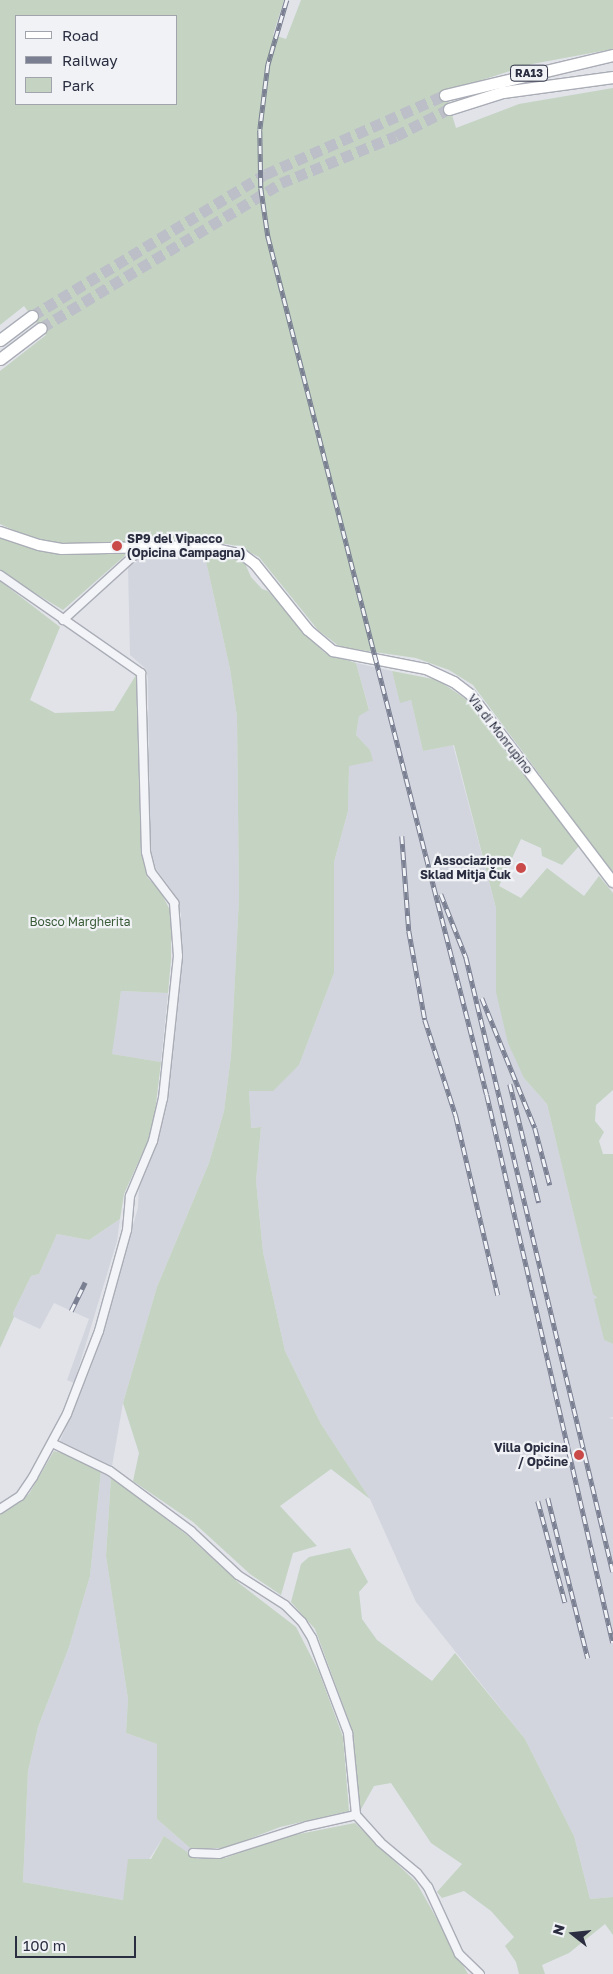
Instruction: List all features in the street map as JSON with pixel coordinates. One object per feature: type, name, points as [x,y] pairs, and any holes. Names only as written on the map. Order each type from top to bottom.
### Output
[{"type":"highway","name":"RA13","points":[[445,95],[613,55]]},
{"type":"highway","name":"RA13","points":[[449,109],[503,92],[613,77]]},
{"type":"highway","points":[[0,340],[32,316]]},
{"type":"highway","points":[[0,359],[41,328]]},
{"type":"main road","name":"Via di Monrupino","points":[[0,532],[39,545],[62,549],[202,546],[243,555],[255,564],[301,623],[332,651],[426,669],[454,682],[480,704],[613,882]]},
{"type":"street","points":[[63,620],[142,548]]},
{"type":"street","points":[[0,575],[141,673],[146,852],[152,872],[174,903],[178,956],[163,1098],[154,1141],[130,1196],[127,1230],[99,1331],[68,1414],[26,1489],[0,1509]]},
{"type":"street","points":[[52,1442],[110,1471],[192,1531],[238,1574],[284,1605],[302,1622],[314,1644],[348,1733],[356,1815],[380,1842],[417,1873],[428,1887],[459,1954],[480,1974]]},
{"type":"street","points":[[193,1853],[220,1854],[298,1828],[356,1815]]},
{"type":"shaded area","points":[[204,552],[230,669],[237,717],[239,898],[231,1056],[224,1111],[209,1163],[157,1287],[123,1403],[112,1466],[60,1441],[91,1367],[138,1208],[139,1186],[156,1145],[166,1107],[181,958],[181,914],[173,892],[154,866],[150,849],[148,679],[146,669],[130,655],[128,566],[141,555]]},
{"type":"shaded area","points":[[356,663],[392,671],[400,702],[411,700],[423,751],[453,745],[496,908],[496,950],[524,1078],[547,1104],[593,1293],[597,1299],[595,1299],[604,1340],[613,1344],[613,1417],[609,1418],[613,1419],[613,1897],[590,1899],[574,1836],[525,1739],[416,1602],[370,1499],[321,1424],[285,1351],[263,1252],[256,1181],[261,1127],[250,1128],[249,1090],[269,1089],[299,1065],[334,973],[334,862],[348,811],[349,765],[372,760],[370,750],[356,735],[359,716],[369,709]]},
{"type":"shaded area","points":[[121,991],[168,993],[161,1062],[111,1054]]},
{"type":"shaded area","points":[[120,1219],[117,1241],[74,1383],[67,1380],[89,1319],[54,1303],[40,1329],[14,1317],[13,1313],[31,1276],[39,1274],[57,1234],[89,1240]]},
{"type":"shaded area","points":[[101,1471],[111,1477],[106,1556],[128,1699],[126,1733],[157,1744],[157,1819],[190,1848],[187,1854],[164,1836],[123,1900],[23,1882],[28,1771],[38,1727],[69,1647],[90,1576]]},
{"type":"green space","points":[[0,0],[284,0],[273,35],[286,39],[301,0],[613,0],[613,49],[532,64],[445,92],[456,128],[519,104],[613,88],[613,873],[473,685],[449,670],[416,658],[340,647],[318,630],[259,557],[238,546],[203,540],[62,545],[22,534],[0,524],[0,371],[46,335],[24,306],[0,325]]},
{"type":"green space","points":[[0,535],[12,540],[129,552],[63,610],[0,572]]},
{"type":"green space","points":[[204,552],[243,559],[251,577],[262,589],[268,591],[311,640],[325,653],[356,663],[369,710],[359,716],[356,735],[370,750],[373,761],[349,766],[348,811],[334,862],[334,973],[299,1065],[273,1091],[249,1091],[251,1128],[261,1127],[256,1181],[263,1252],[285,1351],[321,1424],[370,1499],[331,1469],[280,1506],[317,1546],[293,1553],[281,1595],[250,1574],[193,1522],[133,1481],[139,1453],[123,1403],[157,1287],[209,1163],[224,1111],[231,1056],[239,898],[237,717],[230,669]]},
{"type":"green space","name":"Bosco Margherita","points":[[0,581],[60,627],[30,700],[55,713],[114,711],[136,675],[141,852],[147,877],[160,891],[171,912],[171,960],[168,993],[121,991],[112,1054],[161,1062],[153,1129],[124,1194],[120,1219],[89,1240],[57,1234],[39,1274],[31,1276],[13,1313],[14,1317],[0,1348]]},
{"type":"green space","points":[[392,671],[438,680],[473,704],[580,845],[562,865],[542,856],[541,848],[521,839],[499,886],[521,898],[547,868],[584,896],[599,876],[613,893],[613,1090],[596,1105],[595,1121],[604,1132],[599,1141],[603,1154],[613,1154],[613,1344],[604,1340],[594,1299],[597,1298],[593,1294],[547,1104],[524,1078],[508,1043],[496,992],[496,908],[454,745],[423,751],[411,700],[400,703]]},
{"type":"green space","points":[[54,1451],[79,1458],[101,1471],[90,1576],[69,1647],[38,1727],[28,1771],[23,1882],[123,1900],[128,1859],[151,1859],[164,1836],[197,1859],[225,1858],[284,1837],[355,1823],[416,1882],[468,1974],[0,1974],[0,1514],[29,1494]]},
{"type":"green space","points":[[111,1477],[187,1535],[240,1584],[296,1627],[319,1672],[343,1737],[349,1811],[280,1827],[226,1848],[190,1848],[157,1819],[157,1744],[126,1733],[128,1699],[106,1556]]},
{"type":"green space","points":[[350,1548],[368,1582],[359,1592],[362,1619],[377,1640],[432,1681],[455,1653],[525,1739],[574,1836],[590,1899],[613,1897],[613,1935],[605,1924],[569,1953],[542,1965],[545,1974],[519,1974],[516,1962],[505,1946],[514,1937],[491,1911],[464,1891],[442,1898],[437,1892],[462,1864],[431,1843],[391,1783],[374,1786],[360,1811],[353,1732],[315,1629],[291,1602],[301,1564],[309,1557]]},
{"type":"tunnel","points":[[32,316],[266,174],[445,95]]},
{"type":"tunnel","points":[[41,328],[281,183],[396,136],[449,109]]},
{"type":"railway","points":[[287,0],[268,65],[260,130],[261,188],[268,236],[487,1095],[613,1643]]},
{"type":"railway","points":[[402,836],[409,931],[425,1020],[456,1116],[498,1295]]},
{"type":"railway","points":[[441,894],[466,957],[613,1572]]},
{"type":"railway","points":[[482,998],[535,1128],[550,1185]]},
{"type":"railway","points":[[510,1084],[539,1203]]},
{"type":"railway","points":[[71,1311],[85,1282]]},
{"type":"railway","points":[[548,1498],[588,1658]]},
{"type":"railway","points":[[538,1501],[565,1602]]},
{"type":"place","name":"SP9 del Vipacco (Opicina Campagna)","points":[[117,546]]},
{"type":"place","name":"Associazione Sklad Mitja Čuk","points":[[521,868]]},
{"type":"place","name":"Villa Opicina / Opčine","points":[[579,1455]]}]
